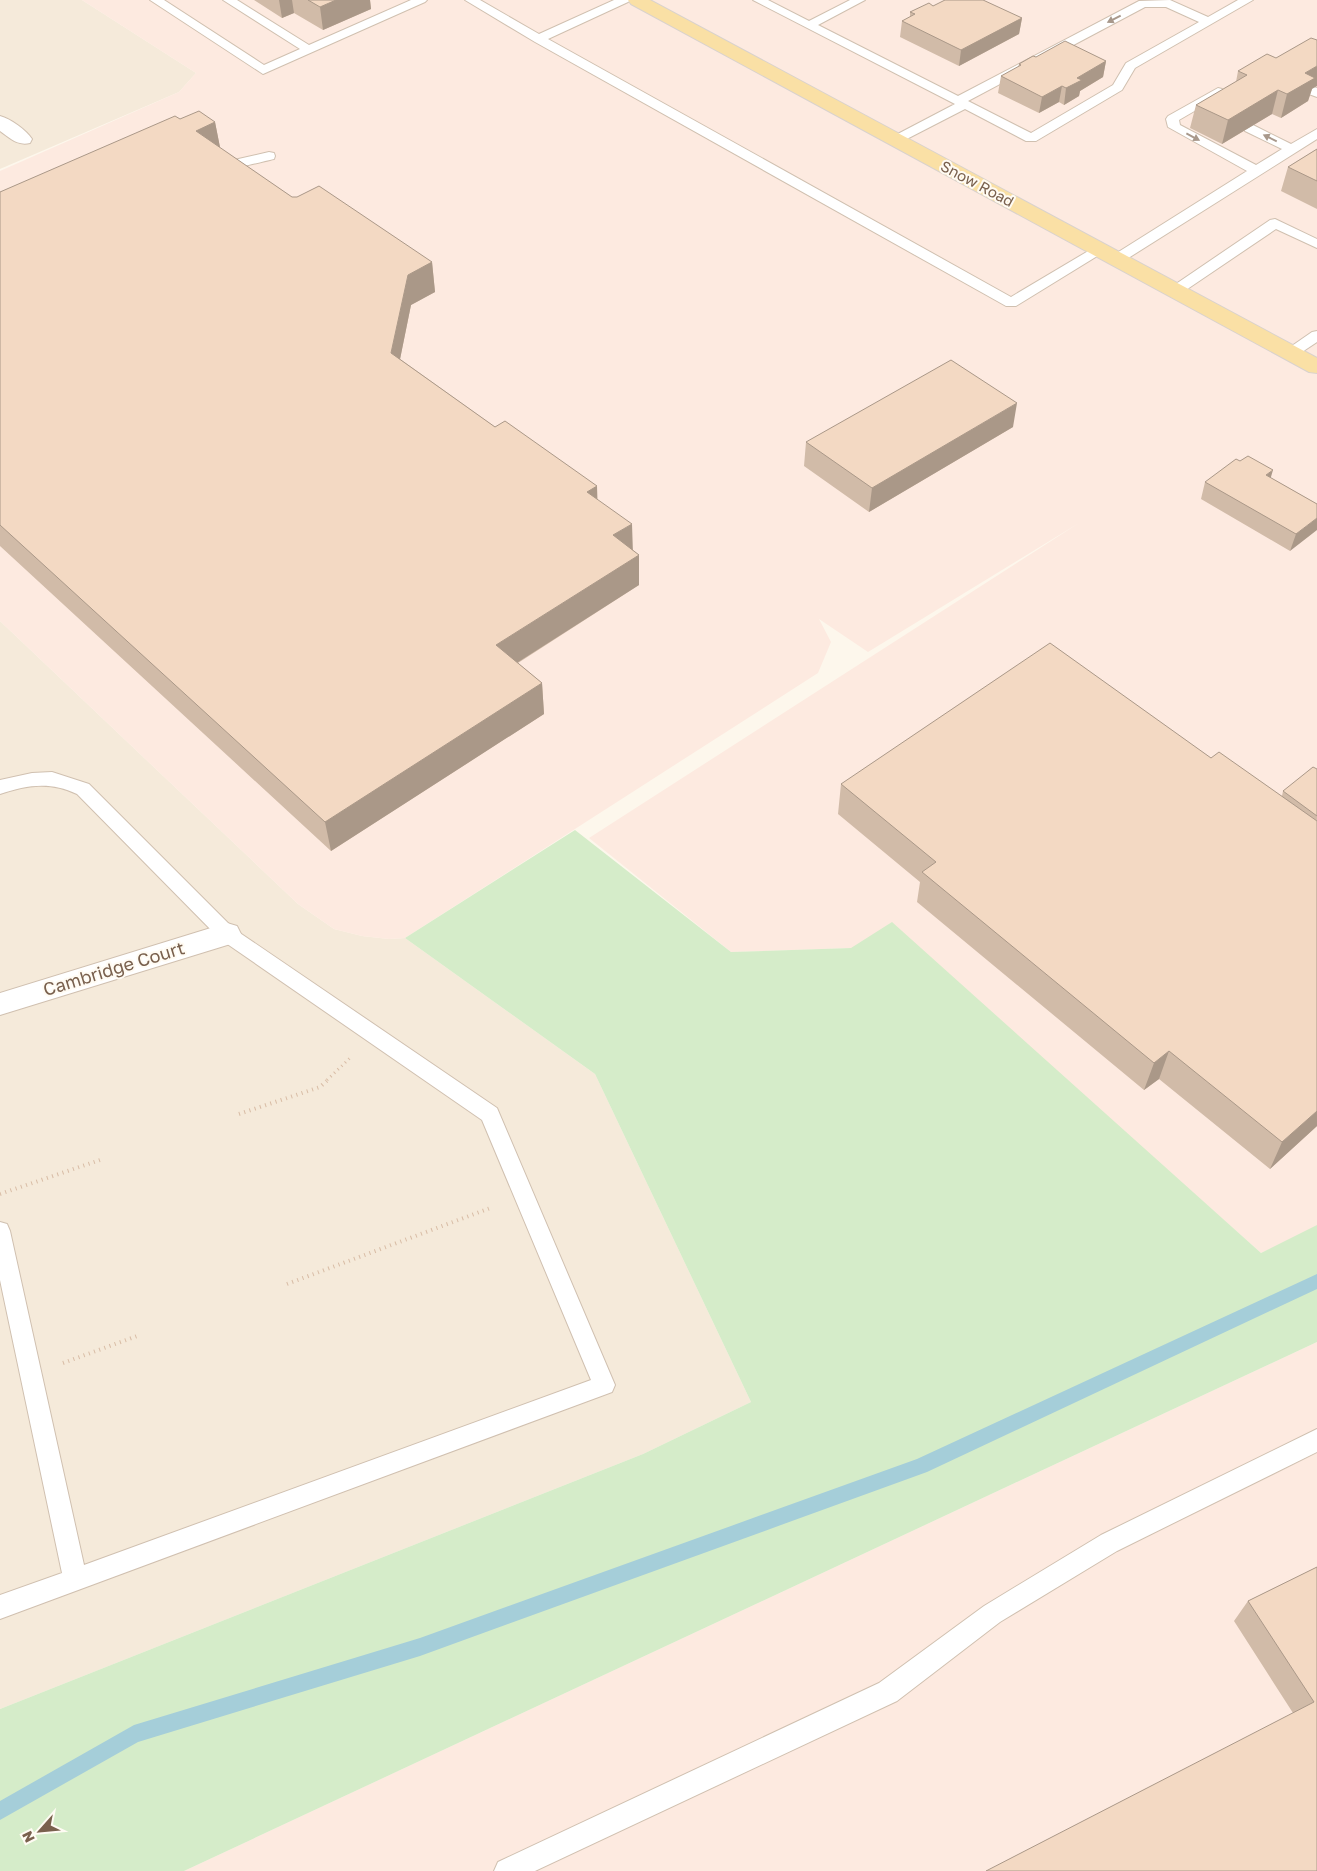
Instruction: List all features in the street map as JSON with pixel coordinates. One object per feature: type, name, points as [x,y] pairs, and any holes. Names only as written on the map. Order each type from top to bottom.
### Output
[{"type":"main road","name":"Snow Road","points":[[637,0],[1317,367]]},
{"type":"street","points":[[0,122],[23,139]]},
{"type":"street","name":"Cambridge Court","points":[[0,1004],[227,934]]},
{"type":"lane","points":[[156,0],[263,70],[421,0]]},
{"type":"lane","points":[[229,0],[309,50]]},
{"type":"lane","points":[[385,0],[401,9]]},
{"type":"lane","points":[[471,0],[1011,303],[1109,255],[1257,171],[1317,133]]},
{"type":"lane","points":[[539,39],[624,0]]},
{"type":"lane","points":[[759,0],[1031,138],[1118,87],[1130,66],[1207,21],[1227,4],[1247,0]]},
{"type":"lane","points":[[809,25],[859,0]]},
{"type":"lane","points":[[896,140],[1143,3],[1168,3],[1207,21]]},
{"type":"lane","points":[[1230,85],[1172,119],[1174,127],[1257,171]]},
{"type":"lane","points":[[1199,104],[1211,110]]},
{"type":"lane","points":[[1249,128],[1292,149]]},
{"type":"lane","points":[[208,158],[218,164],[224,164],[269,156]]},
{"type":"lane","points":[[1175,291],[1275,223],[1317,244]]},
{"type":"lane","points":[[1292,353],[1317,335]]},
{"type":"lane","points":[[0,787],[31,778],[52,777],[67,781],[83,789],[227,934],[490,1114],[604,1385],[0,1607]]},
{"type":"lane","points":[[0,1231],[75,1579]]},
{"type":"lane","points":[[508,1871],[888,1692],[992,1614],[1109,1543],[1317,1440]]},
{"type":"path","points":[[239,1114],[320,1086],[332,1075]]},
{"type":"path","points":[[0,1194],[100,1160]]},
{"type":"path","points":[[287,1284],[524,1195]]},
{"type":"path","points":[[31,1375],[140,1335]]},
{"type":"shaded area","points":[[0,0],[82,0],[196,73],[179,92],[0,169]]},
{"type":"shaded area","points":[[82,0],[1317,0],[1317,1228],[1261,1253],[1190,1190],[851,948],[731,952],[589,838],[1079,523],[868,652],[819,619],[831,642],[818,673],[405,938],[389,939],[362,936],[334,929],[298,904],[0,621],[0,171],[179,92],[196,73]]},
{"type":"shaded area","points":[[0,621],[298,904],[334,929],[362,936],[389,939],[405,938],[595,1074],[751,1402],[643,1454],[0,1709]]},
{"type":"shaded area","points":[[1317,1342],[1317,1871],[184,1871]]},
{"type":"green space","points":[[575,830],[731,952],[851,948],[892,922],[1261,1253],[1317,1225],[1317,1342],[184,1871],[0,1871],[0,1709],[643,1454],[751,1402],[595,1074],[405,938]]},
{"type":"building","points":[[308,0],[336,0],[320,7]]},
{"type":"building","points":[[945,0],[983,0],[1022,18],[961,50],[902,21],[915,14],[910,12],[929,3],[933,6]]},
{"type":"building","points":[[1311,38],[1317,40],[1317,66],[1305,73],[1315,78],[1287,94],[1278,90],[1228,120],[1196,105],[1247,75],[1238,71],[1267,54],[1276,58]]},
{"type":"building","points":[[1065,41],[1106,61],[1077,78],[1082,80],[1066,88],[1062,86],[1042,97],[1001,76],[1033,56],[1036,57]]},
{"type":"building","points":[[199,111],[215,122],[196,131],[292,197],[297,197],[319,186],[432,262],[408,275],[391,353],[495,427],[505,421],[597,486],[587,492],[632,524],[613,535],[639,555],[496,645],[542,683],[325,822],[0,525],[0,192],[175,116],[180,119]]},
{"type":"building","points":[[1317,149],[1317,181],[1288,167]]},
{"type":"building","points":[[951,360],[1017,403],[872,488],[806,442]]},
{"type":"building","points":[[1248,456],[1273,470],[1266,475],[1317,504],[1317,518],[1296,534],[1205,482],[1236,459],[1240,461]]},
{"type":"building","points":[[1050,643],[1211,758],[1219,752],[1317,821],[1317,1111],[1282,1142],[1169,1051],[1154,1063],[922,872],[936,862],[841,784]]},
{"type":"building","points":[[1313,767],[1317,769],[1317,816],[1283,791]]},
{"type":"building","points":[[1317,1567],[1317,1871],[986,1871],[1314,1702],[1248,1601]]},
{"type":"waterway","points":[[0,1811],[134,1734],[420,1647],[921,1466],[1317,1281]]}]
